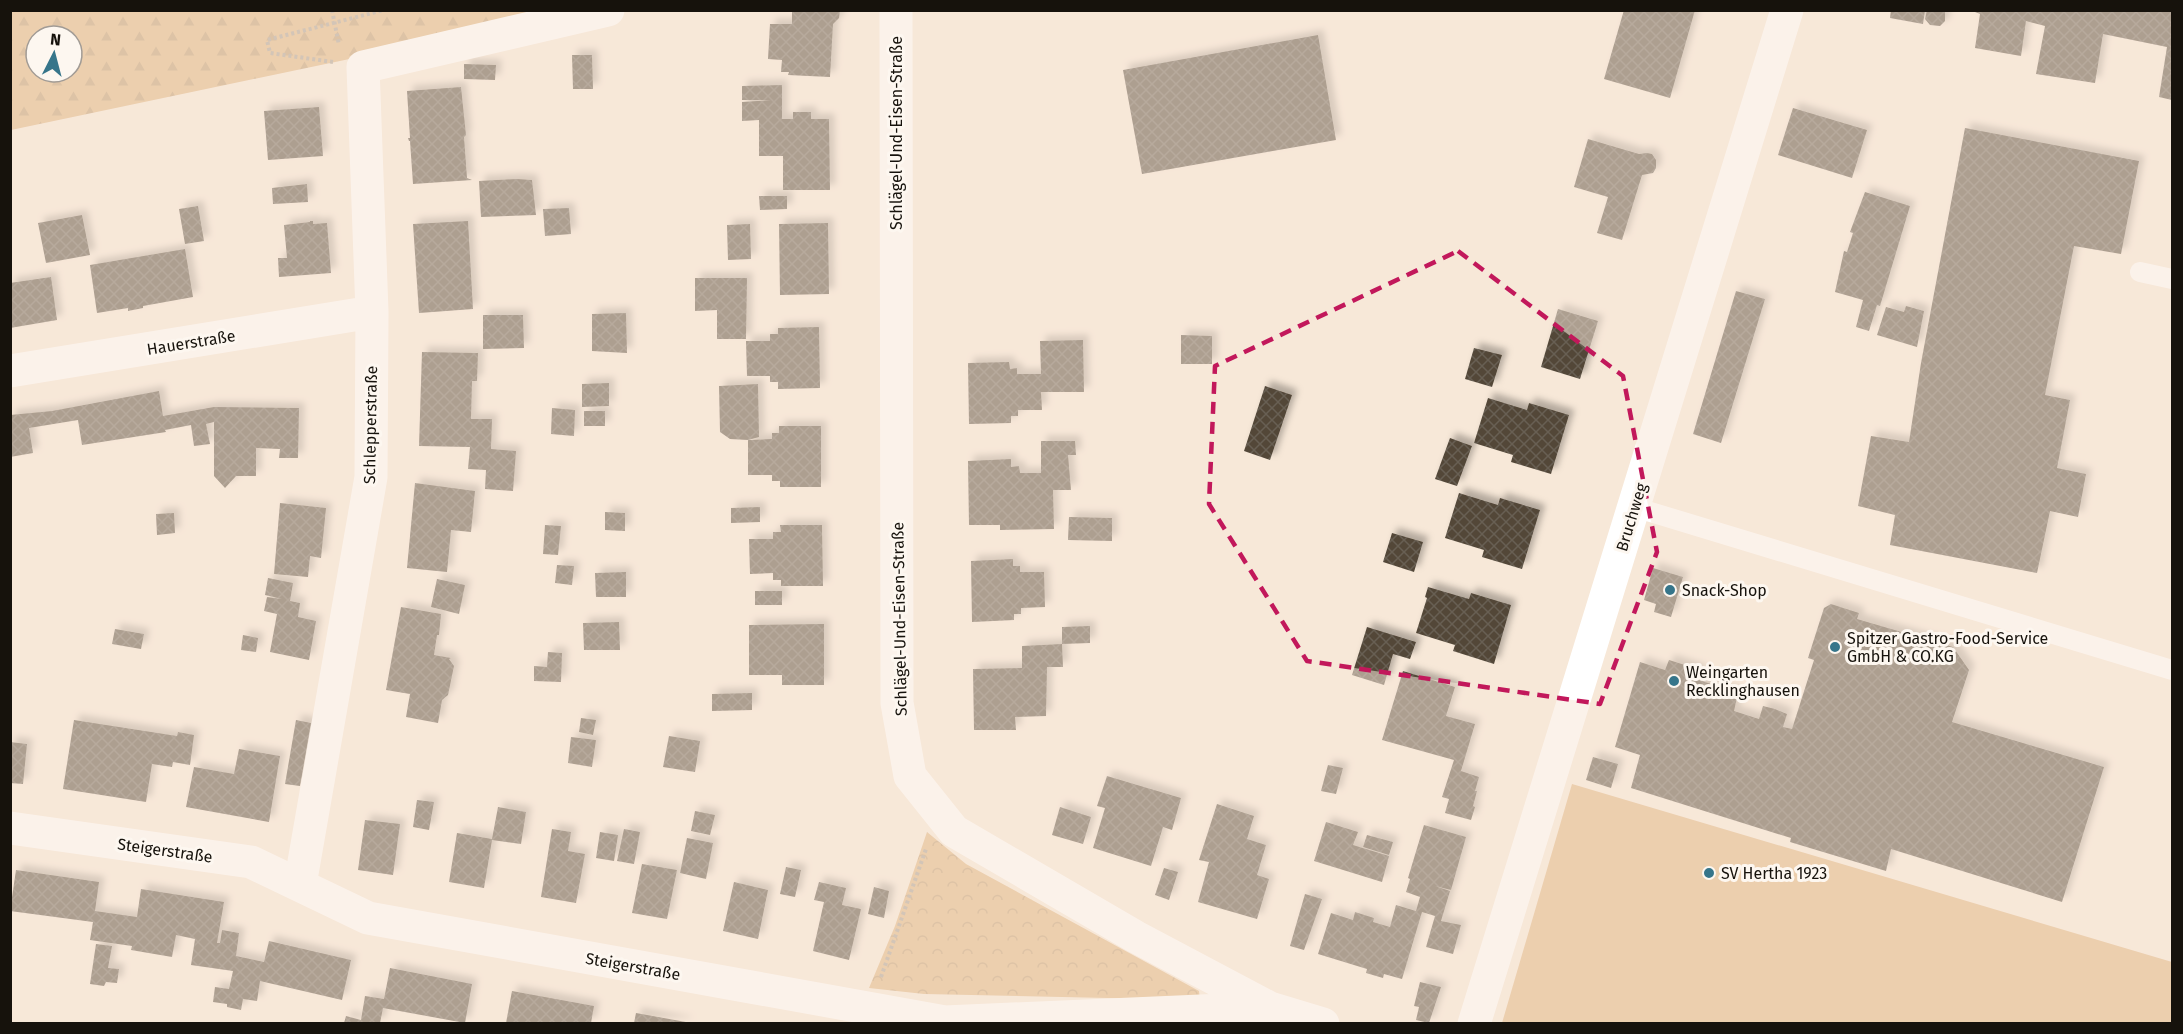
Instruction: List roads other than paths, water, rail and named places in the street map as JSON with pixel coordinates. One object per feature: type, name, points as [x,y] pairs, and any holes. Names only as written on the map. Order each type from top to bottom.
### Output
[{"type":"street","name":"Schlepperstraße","points":[[300,885],[371,477],[372,312],[349,61],[608,10]]},
{"type":"street","name":"Schlägel-Und-Eisen-Straße","points":[[896,10],[897,703],[910,776],[954,831],[1136,937],[1270,1008],[1323,1023]]},
{"type":"street","name":"Bruchweg","points":[[1474,1023],[1788,10]]},
{"type":"street","name":"Hauerstraße","points":[[10,371],[372,312]]},
{"type":"street","name":"Steigerstraße","points":[[10,828],[251,862],[368,918],[945,1022],[1270,1008]]},
{"type":"lane","points":[[2140,272],[2172,279]]},
{"type":"lane","points":[[1634,507],[2172,670]]},
{"type":"place","name":"Snack-Shop","points":[[1670,590]]},
{"type":"place","name":"Spitzer Gastro-Food-Service GmbH & CO.KG","points":[[1835,647]]},
{"type":"place","name":"Weingarten Recklinghausen","points":[[1674,681]]},
{"type":"place","name":"SV Hertha 1923","points":[[1709,873]]}]
